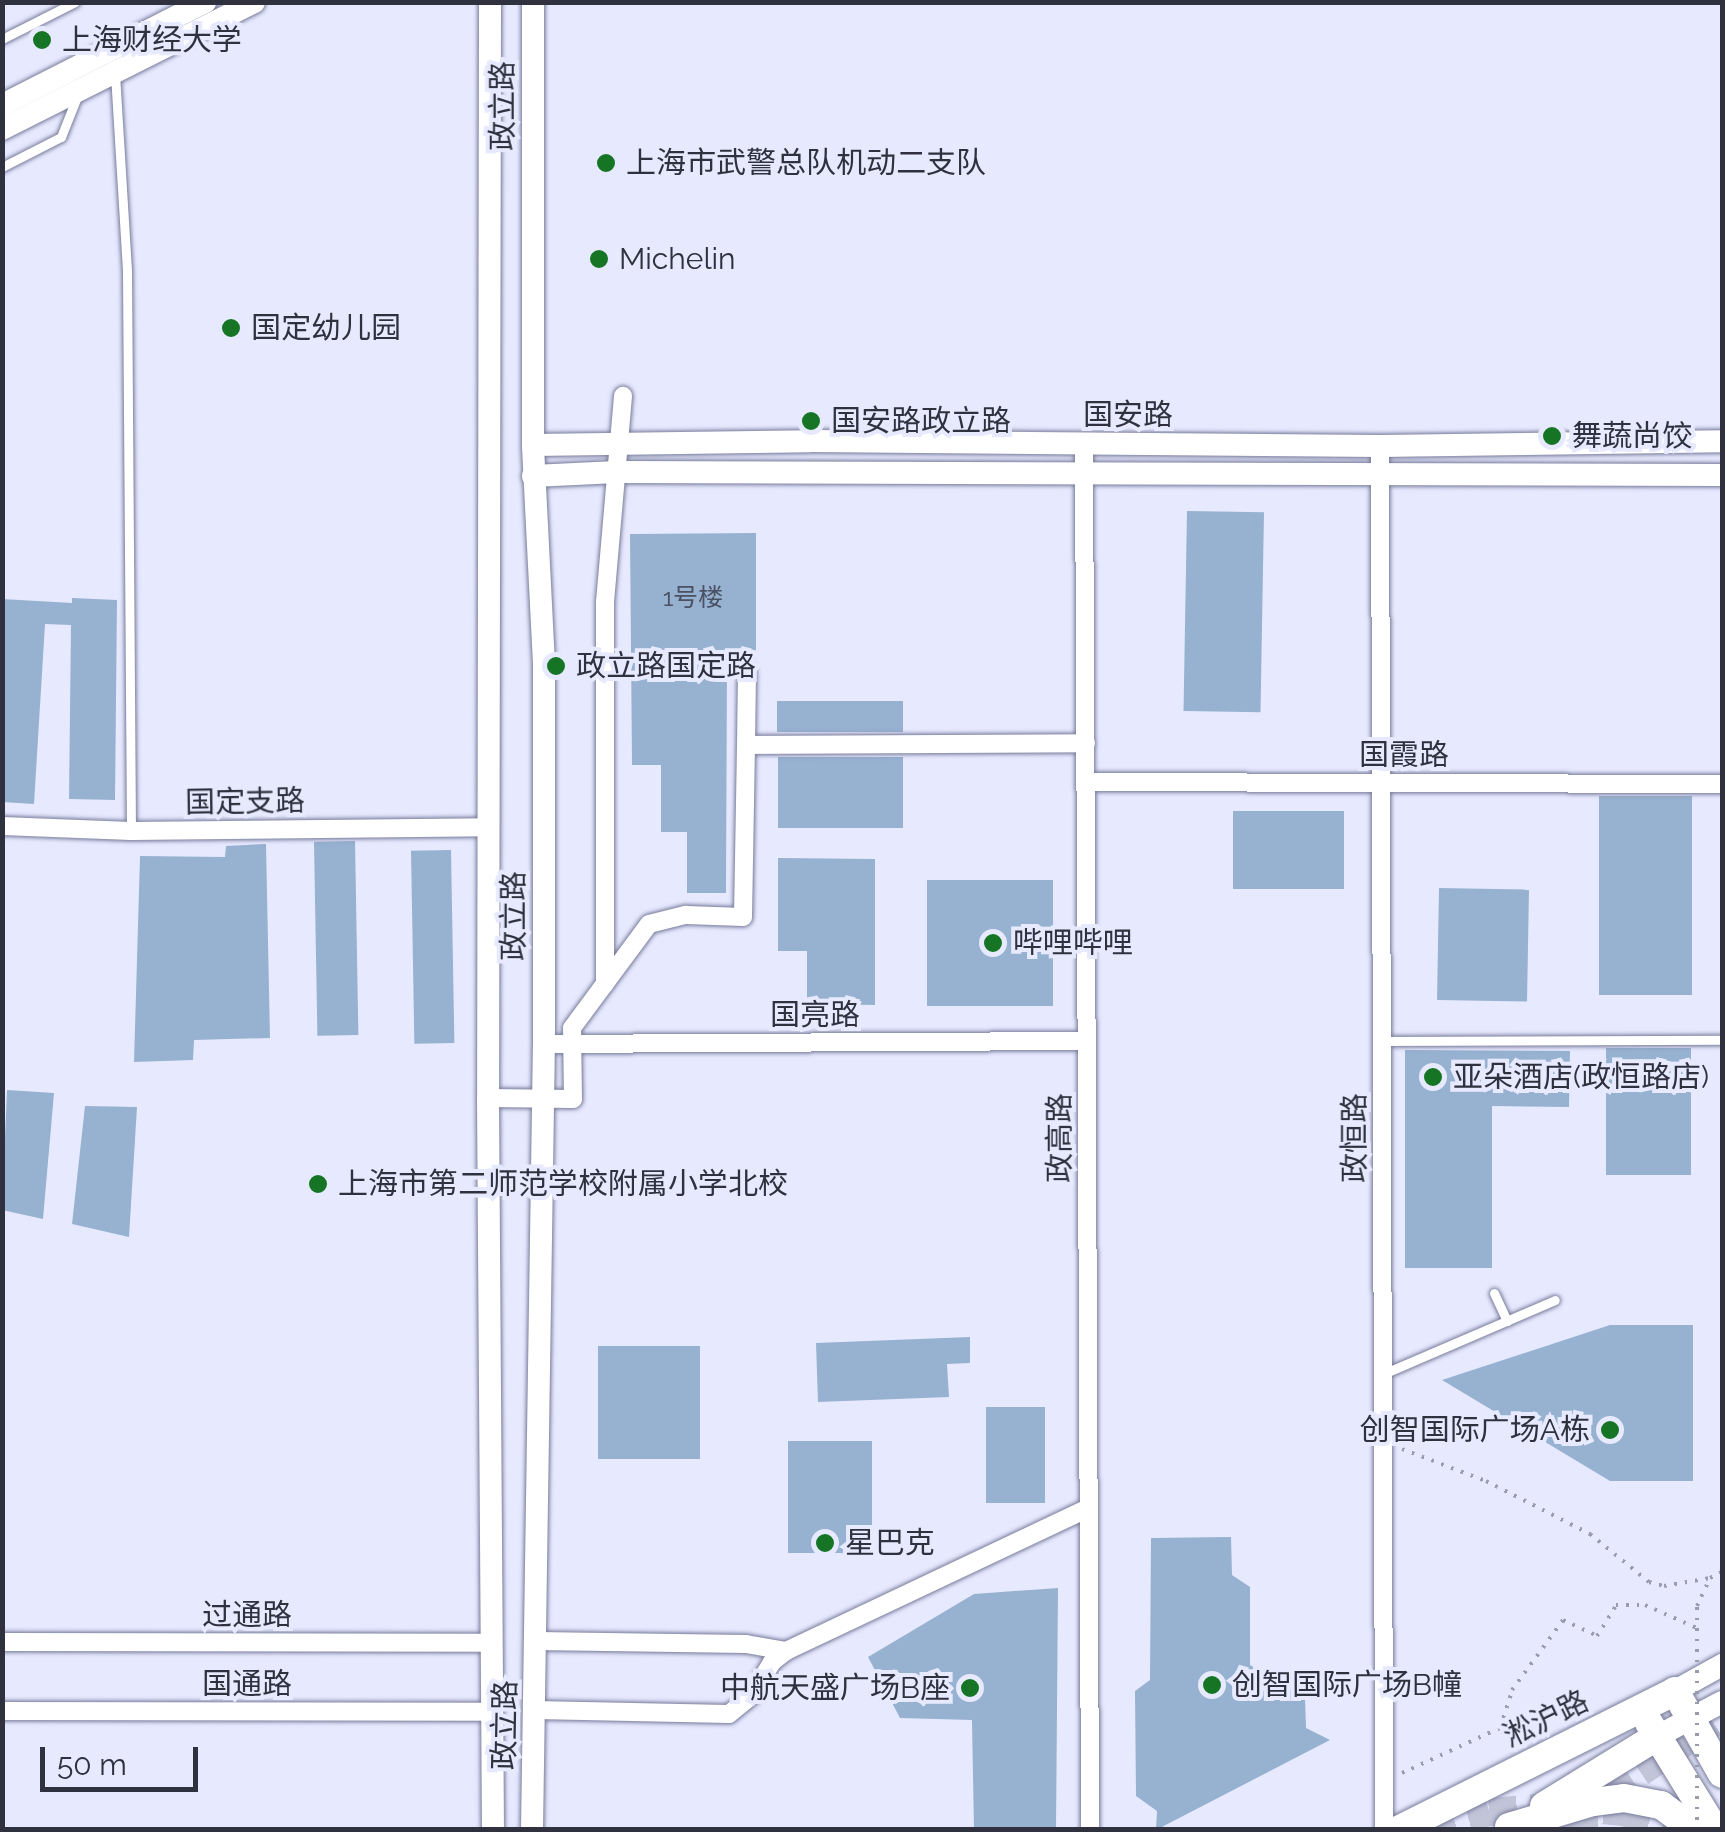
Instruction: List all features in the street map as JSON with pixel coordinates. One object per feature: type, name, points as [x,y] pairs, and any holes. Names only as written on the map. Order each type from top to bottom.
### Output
[{"type":"main road","points":[[2,105],[205,2]]},
{"type":"main road","points":[[2,130],[254,2]]},
{"type":"main road","name":"政立路","points":[[490,2],[488,1098],[493,1830]]},
{"type":"main road","name":"政立路","points":[[532,1830],[544,1098],[544,664],[533,476],[533,2]]},
{"type":"main road","name":"国安路","points":[[533,446],[810,441],[1084,446],[1722,441]]},
{"type":"main road","name":"国安路","points":[[533,476],[616,472],[1380,478],[1722,475]]},
{"type":"main road","name":"淞沪路","points":[[1398,1830],[1722,1666]]},
{"type":"main road","points":[[1675,1692],[1722,1774]]},
{"type":"main road","points":[[1507,1828],[1658,1736],[1722,1702]]},
{"type":"main road","points":[[1640,1709],[1704,1825]]},
{"type":"main road","points":[[1507,1828],[1593,1802],[1624,1798],[1662,1805],[1704,1825]]},
{"type":"street","points":[[605,985],[605,602],[623,396]]},
{"type":"street","name":"政高路","points":[[1084,446],[1090,1830]]},
{"type":"street","name":"政恒路","points":[[1380,446],[1384,1830]]},
{"type":"street","points":[[488,1098],[573,1099],[572,1028],[650,924],[686,915],[743,917],[747,672]]},
{"type":"street","points":[[746,746],[1086,743]]},
{"type":"street","name":"国霞路","points":[[1086,782],[1722,784]]},
{"type":"street","name":"国定支路","points":[[2,826],[131,831],[488,827]]},
{"type":"street","name":"国亮路","points":[[544,1044],[1087,1042]]},
{"type":"street","points":[[535,1710],[730,1714],[751,1696],[772,1662],[786,1651],[1089,1508]]},
{"type":"street","points":[[536,1641],[746,1644],[786,1651]]},
{"type":"street","name":"过通路","points":[[2,1642],[492,1642]]},
{"type":"street","name":"国通路","points":[[2,1710],[492,1712]]},
{"type":"lane","points":[[2,39],[76,2]]},
{"type":"lane","points":[[115,72],[126,271],[131,831]]},
{"type":"lane","points":[[2,167],[61,137],[78,91]]},
{"type":"lane","points":[[1383,1042],[1722,1040]]},
{"type":"lane","points":[[1494,1293],[1507,1321]]},
{"type":"lane","points":[[1384,1374],[1555,1300]]},
{"type":"path","points":[[1384,1442],[1486,1481],[1590,1534],[1648,1582],[1664,1586],[1710,1578],[1722,1572]]},
{"type":"path","points":[[1704,1825],[1698,1606],[1710,1578]]},
{"type":"path","points":[[1384,1781],[1500,1728],[1512,1690],[1563,1620],[1597,1636],[1616,1605],[1645,1605],[1698,1628]]},
{"type":"building","points":[[1187,511],[1264,512],[1260,712],[1184,711]]},
{"type":"building","points":[[756,533],[756,659],[727,659],[726,893],[687,893],[687,832],[661,832],[661,765],[632,765],[630,534]]},
{"type":"building","points":[[72,598],[117,600],[115,800],[69,799],[71,625],[45,624],[34,804],[2,802],[2,599],[72,603]]},
{"type":"building","points":[[777,701],[903,701],[903,732],[777,732]]},
{"type":"building","points":[[778,757],[903,757],[903,828],[778,828]]},
{"type":"building","points":[[1599,796],[1692,796],[1692,995],[1599,995]]},
{"type":"building","points":[[1233,811],[1344,811],[1344,889],[1233,889]]},
{"type":"building","points":[[355,841],[358,1035],[317,1036],[314,842]]},
{"type":"building","points":[[266,844],[270,1038],[194,1040],[193,1060],[134,1062],[140,856],[225,857],[226,846]]},
{"type":"building","points":[[451,850],[454,1043],[414,1044],[411,851]]},
{"type":"building","points":[[778,858],[875,859],[875,1005],[807,1004],[807,951],[778,951]]},
{"type":"building","points":[[927,880],[1053,880],[1053,1006],[927,1006]]},
{"type":"building","points":[[1439,888],[1529,890],[1527,1002],[1437,1000]]},
{"type":"building","points":[[1606,1048],[1691,1048],[1691,1175],[1606,1175]]},
{"type":"building","points":[[1405,1050],[1570,1051],[1569,1107],[1492,1106],[1492,1268],[1405,1268]]},
{"type":"building","points":[[7,1090],[54,1093],[43,1219],[2,1210]]},
{"type":"building","points":[[85,1106],[137,1107],[129,1237],[72,1224]]},
{"type":"building","name":"创智国际广场A栋","points":[[1610,1325],[1693,1325],[1693,1481],[1610,1481],[1442,1380]]},
{"type":"building","points":[[970,1337],[970,1363],[947,1364],[949,1397],[818,1402],[816,1343]]},
{"type":"building","points":[[598,1346],[700,1346],[700,1459],[598,1459]]},
{"type":"building","points":[[986,1407],[1045,1407],[1045,1503],[986,1503]]},
{"type":"building","points":[[788,1441],[872,1441],[872,1553],[788,1553]]},
{"type":"building","name":"创智国际广场B幢","points":[[1231,1537],[1232,1575],[1250,1587],[1250,1665],[1305,1699],[1306,1728],[1330,1740],[1156,1830],[1157,1811],[1136,1796],[1135,1691],[1150,1680],[1151,1538]]},
{"type":"building","name":"中航天盛广场B座","points":[[1058,1588],[1056,1830],[974,1830],[972,1720],[900,1718],[868,1657],[974,1594]]},
{"type":"tunnel","points":[[1560,1830],[1722,1721]]},
{"type":"tunnel","points":[[1428,1830],[1489,1812],[1562,1806],[1623,1812],[1681,1830]]},
{"type":"tunnel","points":[[1540,1830],[1598,1830]]},
{"type":"place","name":"上海财经大学","points":[[42,40]]},
{"type":"place","name":"上海市武警总队机动二支队","points":[[606,163]]},
{"type":"place","name":"Michelin","points":[[599,259]]},
{"type":"place","name":"国定幼儿园","points":[[231,328]]},
{"type":"place","name":"国安路政立路","points":[[811,421]]},
{"type":"place","name":"舞蔬尚饺","points":[[1552,436]]},
{"type":"place","name":"政立路国定路","points":[[556,666]]},
{"type":"place","name":"哔哩哔哩","points":[[993,943]]},
{"type":"place","name":"亚朵酒店(政恒路店)","points":[[1433,1077]]},
{"type":"place","name":"上海市第二师范学校附属小学北校","points":[[318,1184]]},
{"type":"place","name":"创智国际广场A栋","points":[[1610,1430]]},
{"type":"place","name":"星巴克","points":[[825,1543]]},
{"type":"place","name":"创智国际广场B幢","points":[[1212,1685]]},
{"type":"place","name":"中航天盛广场B座","points":[[970,1688]]}]
